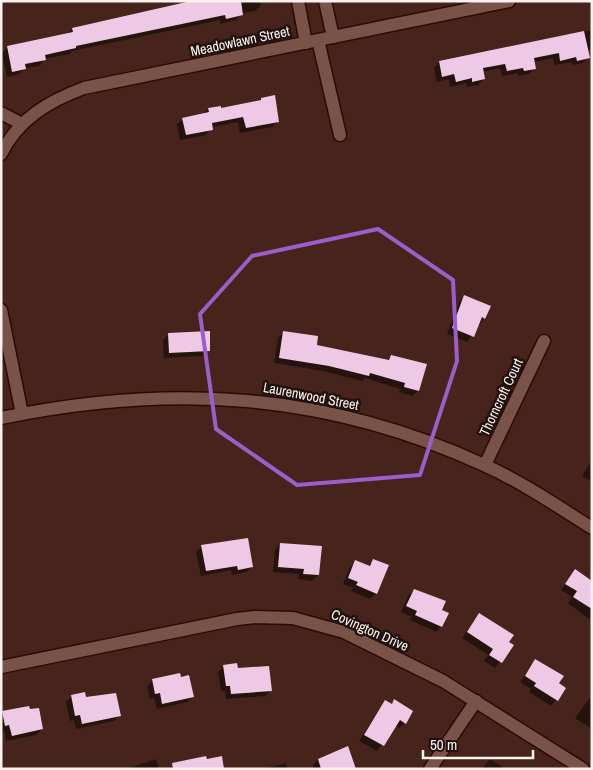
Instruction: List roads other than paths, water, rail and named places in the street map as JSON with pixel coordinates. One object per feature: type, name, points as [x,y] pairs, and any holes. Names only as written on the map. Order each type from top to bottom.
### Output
[{"type":"street","points":[[298,1],[340,135]]},
{"type":"street","points":[[326,1],[333,37]]},
{"type":"street","name":"Meadowlawn Street","points":[[1,154],[22,124],[40,109],[61,96],[84,88],[509,1]]},
{"type":"street","points":[[1,113],[22,124]]},
{"type":"street","points":[[1,310],[22,414]]},
{"type":"street","name":"Thorncroft Court","points":[[485,466],[544,341]]},
{"type":"street","name":"Laurenwood Street","points":[[1,418],[71,405],[137,398],[193,397],[260,401],[312,409],[372,424],[485,466],[544,498],[592,528]]},
{"type":"street","name":"Covington Drive","points":[[1,668],[237,619],[276,617],[311,622],[344,632],[443,681],[583,769]]},
{"type":"street","points":[[430,769],[476,701]]}]
